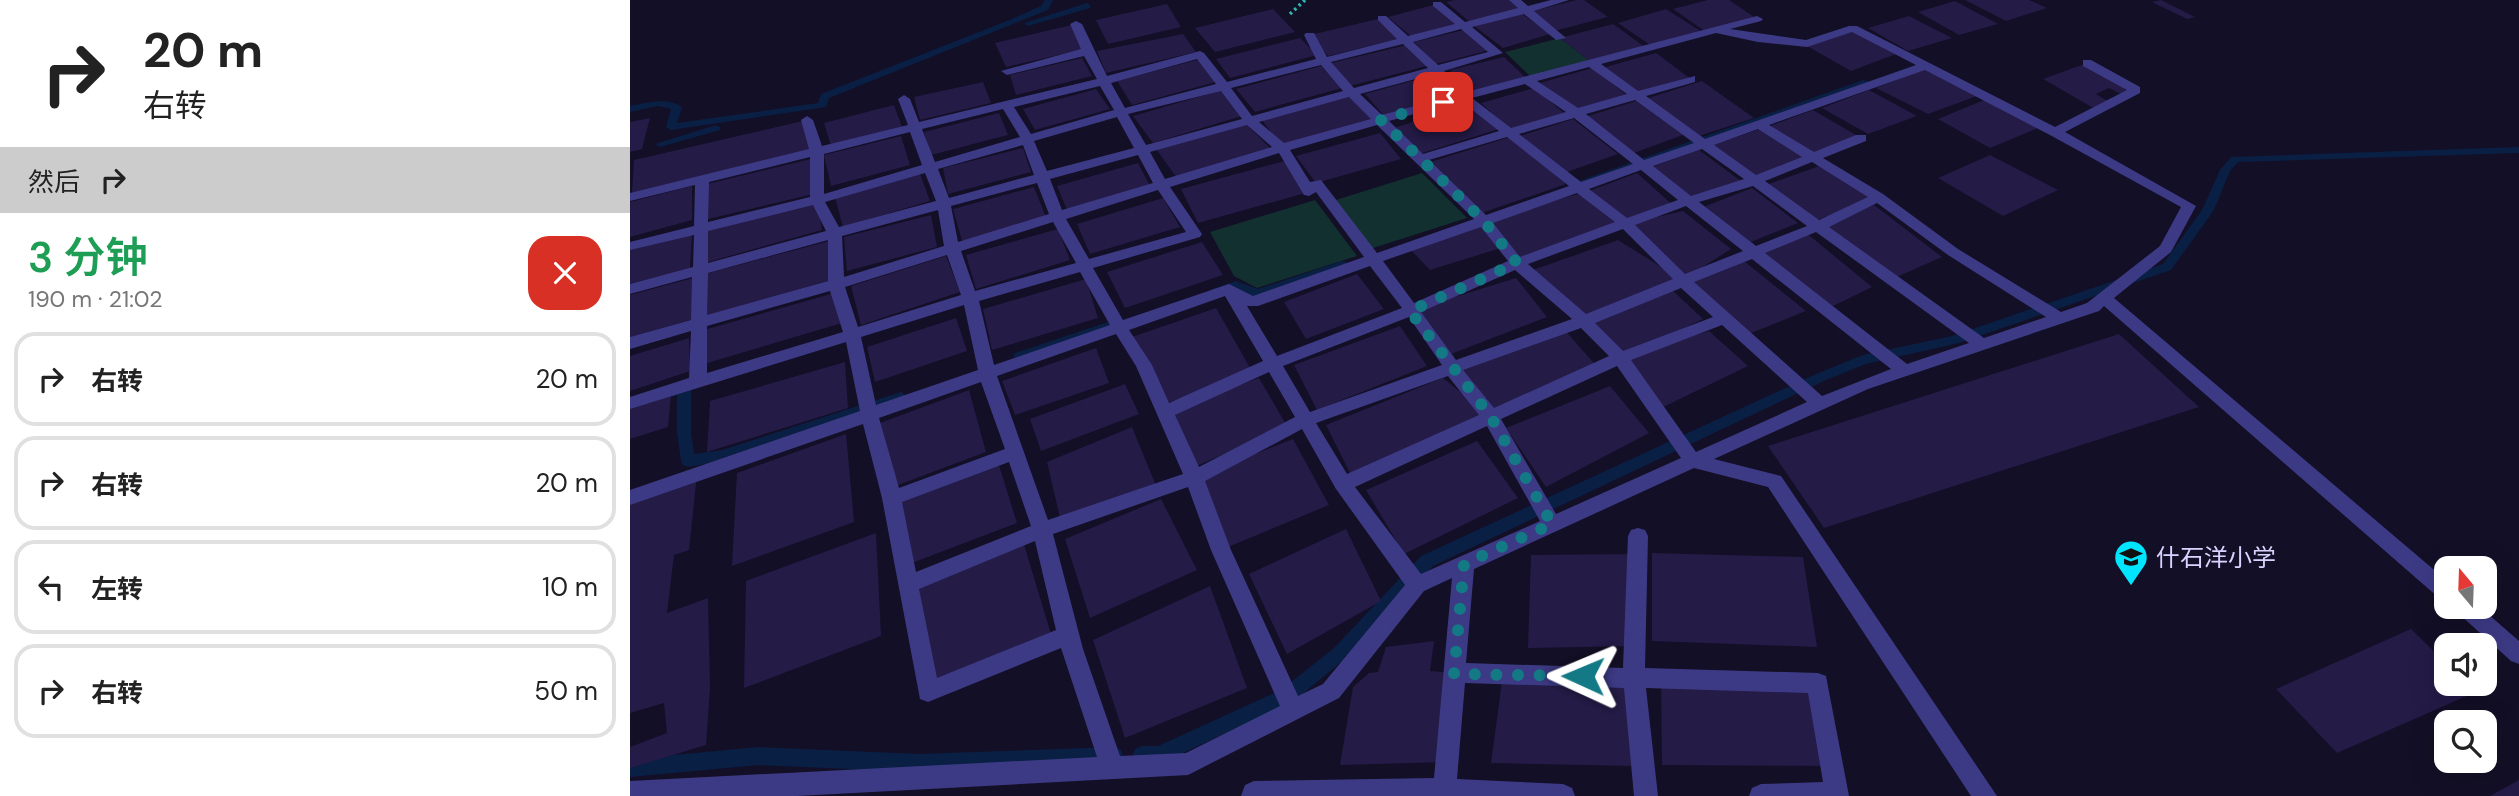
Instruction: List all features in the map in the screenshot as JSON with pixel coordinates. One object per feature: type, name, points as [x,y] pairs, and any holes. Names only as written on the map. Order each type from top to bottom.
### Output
[{"type":"street","points":[[1514,0],[1560,38]]},
{"type":"street","points":[[630,246],[817,200],[1122,112],[1564,0]]},
{"type":"street","points":[[630,289],[1497,53],[1437,4]]},
{"type":"street","points":[[1382,18],[1464,96],[1626,224],[1682,280],[1819,403]]},
{"type":"street","points":[[630,343],[1058,218],[1282,148],[1464,96],[1756,19]]},
{"type":"street","points":[[630,402],[970,298],[1195,234],[1163,186],[1104,81],[1076,24]]},
{"type":"street","points":[[630,793],[913,788],[1112,768],[1188,764],[1331,691],[1416,585],[1819,403],[1904,370],[2093,307],[2166,249],[2189,206],[2055,132],[1853,28],[1807,44],[1758,39],[1716,29]]},
{"type":"street","points":[[1310,35],[1322,60],[1351,92],[1484,221],[1517,263],[1584,321],[1620,358],[1693,461],[1773,481],[1985,796]]},
{"type":"street","points":[[1007,71],[1088,51]]},
{"type":"street","points":[[630,197],[817,153],[1200,55],[1250,121],[1282,148],[1446,356],[1452,369],[1491,417],[1552,524]]},
{"type":"street","points":[[1592,63],[1981,344]]},
{"type":"street","points":[[2055,132],[2136,90],[2087,63]]},
{"type":"street","points":[[630,498],[1229,289],[1252,302],[1924,66]]},
{"type":"street","points":[[1420,159],[1691,79]]},
{"type":"street","points":[[1529,81],[1575,112],[1904,370]]},
{"type":"street","points":[[904,99],[944,204],[952,248],[970,298],[987,373],[1042,530],[1068,635],[1112,768]]},
{"type":"street","points":[[1007,105],[1027,139],[1058,218],[1119,327],[1144,365],[1194,478],[1221,550],[1293,710]]},
{"type":"street","points":[[807,120],[817,153],[817,200],[835,233],[836,284],[852,335],[869,414],[892,498],[928,692],[1068,635]]},
{"type":"street","points":[[1760,125],[1878,197],[1953,252],[2059,318]]},
{"type":"street","points":[[1165,412],[1272,364],[1410,311],[1517,263],[1688,201],[1753,181],[1861,138]]},
{"type":"street","points":[[698,382],[702,181]]},
{"type":"street","points":[[909,584],[1042,530],[1194,478],[1305,420],[1584,321],[1819,226],[1878,197]]},
{"type":"street","points":[[1229,289],[1343,485],[1416,585]]},
{"type":"street","points":[[2104,298],[2434,582]]},
{"type":"street","points":[[1343,485],[1620,358],[1726,318]]},
{"type":"street","points":[[892,498],[1014,453]]},
{"type":"street","points":[[1638,536],[1634,677],[1646,796]]},
{"type":"street","points":[[1444,793],[1464,564]]},
{"type":"street","points":[[2480,620],[2519,654]]},
{"type":"street","points":[[1454,674],[1818,682],[1837,795],[1761,796]]},
{"type":"street","points":[[1253,796],[1254,793],[1563,796]]},
{"type":"green space","points":[[1560,38],[1592,63],[1533,79],[1505,52]]},
{"type":"green space","points":[[1422,173],[1467,218],[1370,249],[1336,200]]},
{"type":"green space","points":[[1315,200],[1357,256],[1257,288],[1234,276],[1210,232]]},
{"type":"building","points":[[1509,0],[1520,8],[1470,22],[1446,2]]},
{"type":"building","points":[[1584,0],[1608,17],[1554,31],[1530,12]]},
{"type":"building","points":[[1708,0],[1729,0],[1757,19],[1706,32],[1673,9]]},
{"type":"building","points":[[1965,0],[2029,0],[2047,8],[2006,21]]},
{"type":"building","points":[[2161,0],[2195,17],[2187,19],[2152,2]]},
{"type":"building","points":[[1955,1],[1998,24],[1959,35],[1918,12]]},
{"type":"building","points":[[1167,4],[1181,27],[1108,44],[1096,20]]},
{"type":"building","points":[[1437,4],[1462,24],[1412,37],[1388,17]]},
{"type":"building","points":[[1273,9],[1295,32],[1215,52],[1195,28]]},
{"type":"building","points":[[1666,9],[1702,32],[1653,47],[1618,23]]},
{"type":"building","points":[[1521,13],[1550,34],[1503,48],[1474,26]]},
{"type":"building","points":[[1909,16],[1952,38],[1908,51],[1868,28]]},
{"type":"building","points":[[1382,18],[1402,38],[1328,56],[1310,35]]},
{"type":"building","points":[[1076,24],[1088,48],[1006,67],[995,43]]},
{"type":"building","points":[[1613,24],[1645,47],[1592,63],[1560,38]]},
{"type":"building","points":[[1468,29],[1490,50],[1436,64],[1414,42]]},
{"type":"building","points":[[1855,31],[1896,54],[1851,71],[1807,46]]},
{"type":"building","points":[[1183,34],[1196,52],[1106,73],[1097,51]]},
{"type":"building","points":[[1300,38],[1317,55],[1230,78],[1216,59]]},
{"type":"building","points":[[1407,45],[1427,66],[1350,86],[1331,63]]},
{"type":"building","points":[[1656,53],[1691,79],[1636,95],[1602,68]]},
{"type":"building","points":[[1504,57],[1529,81],[1474,95],[1450,70]]},
{"type":"building","points":[[1082,58],[1092,76],[1016,95],[1010,75]]},
{"type":"building","points":[[1201,59],[1219,81],[1132,105],[1117,81]]},
{"type":"building","points":[[2087,63],[2136,90],[2125,96],[2109,88],[2096,94],[2111,103],[2097,110],[2043,79]]},
{"type":"building","points":[[1321,66],[1342,88],[1255,112],[1236,89]]},
{"type":"building","points":[[1592,68],[1628,96],[1575,112],[1540,83]]},
{"type":"building","points":[[1925,69],[1977,96],[1928,114],[1876,88]]},
{"type":"building","points":[[1440,73],[1463,96],[1386,118],[1365,94]]},
{"type":"building","points":[[1702,81],[1754,118],[1696,137],[1645,99]]},
{"type":"building","points":[[983,82],[991,103],[920,120],[914,97]]},
{"type":"building","points":[[1534,88],[1564,113],[1510,130],[1481,103]]},
{"type":"building","points":[[1096,89],[1110,109],[1035,130],[1023,109]]},
{"type":"building","points":[[1222,90],[1245,115],[1153,143],[1133,116]]},
{"type":"building","points":[[1869,90],[1917,116],[1868,134],[1822,108]]},
{"type":"building","points":[[1353,96],[1375,123],[1282,148],[1262,120]]},
{"type":"building","points":[[1989,98],[2043,126],[1990,148],[1938,119]]},
{"type":"building","points":[[1636,101],[1683,135],[1631,154],[1585,117]]},
{"type":"building","points":[[1472,104],[1499,129],[1416,155],[1390,129]]},
{"type":"building","points":[[894,105],[902,127],[831,146],[824,123]]},
{"type":"building","points":[[1813,110],[1861,138],[1817,157],[1767,127]]},
{"type":"building","points":[[999,113],[1008,135],[931,155],[924,132]]},
{"type":"building","points":[[650,118],[642,149],[630,152],[630,122]]},
{"type":"building","points":[[1573,119],[1618,154],[1564,173],[1520,136]]},
{"type":"building","points":[[807,120],[812,149],[632,193],[634,160]]},
{"type":"building","points":[[1246,124],[1271,149],[1177,178],[1156,149]]},
{"type":"building","points":[[1763,128],[1811,159],[1753,181],[1704,148]]},
{"type":"building","points":[[1380,133],[1401,159],[1316,183],[1296,156]]},
{"type":"building","points":[[901,136],[910,165],[831,186],[824,155]]},
{"type":"building","points":[[1513,136],[1566,184],[1473,216],[1424,164]]},
{"type":"building","points":[[1023,148],[1031,172],[948,194],[943,168]]},
{"type":"building","points":[[1699,150],[1745,184],[1687,204],[1646,169]]},
{"type":"building","points":[[1990,155],[2058,190],[2003,216],[1938,178]]},
{"type":"building","points":[[811,159],[813,194],[700,221],[703,185]]},
{"type":"building","points":[[1288,160],[1309,192],[1198,223],[1181,189]]},
{"type":"building","points":[[1138,163],[1150,186],[1067,210],[1057,186]]},
{"type":"building","points":[[1822,165],[1878,197],[1811,222],[1763,186]]},
{"type":"building","points":[[919,171],[930,201],[843,227],[834,194]]},
{"type":"building","points":[[1637,173],[1675,207],[1517,263],[1504,247],[1430,270],[1408,247],[1484,221],[1578,194],[1626,224],[1589,191]]},
{"type":"building","points":[[692,186],[692,220],[630,237],[630,202]]},
{"type":"building","points":[[1034,187],[1046,217],[962,241],[953,209]]},
{"type":"building","points":[[1752,188],[1798,223],[1743,245],[1698,209]]},
{"type":"building","points":[[1163,198],[1180,227],[1090,254],[1077,224]]},
{"type":"building","points":[[817,200],[822,230],[701,264],[701,231]]},
{"type":"building","points":[[1874,205],[1942,257],[1892,279],[1819,226]]},
{"type":"building","points":[[1683,211],[1731,249],[1682,280],[1626,224]]},
{"type":"building","points":[[931,215],[937,247],[847,271],[844,237]]},
{"type":"building","points":[[1058,229],[1070,260],[976,289],[966,255]]},
{"type":"building","points":[[1804,231],[1872,287],[1825,310],[1755,252]]},
{"type":"building","points":[[692,233],[690,268],[630,284],[630,248]]},
{"type":"building","points":[[1618,240],[1682,280],[1669,287],[1703,319],[1620,358],[1533,270]]},
{"type":"building","points":[[829,241],[830,280],[706,316],[705,274]]},
{"type":"building","points":[[1202,242],[1223,275],[1125,308],[1107,272]]},
{"type":"building","points":[[946,256],[960,292],[861,325],[851,286]]},
{"type":"building","points":[[1739,257],[1806,311],[1746,335],[1682,280]]},
{"type":"building","points":[[1357,274],[1384,309],[1306,339],[1284,302]]},
{"type":"building","points":[[693,278],[694,319],[630,337],[630,295]]},
{"type":"building","points":[[1516,278],[1547,317],[1446,356],[1410,311]]},
{"type":"building","points":[[1086,279],[1098,318],[992,350],[983,309]]},
{"type":"building","points":[[838,292],[842,323],[704,364],[704,330]]},
{"type":"building","points":[[1216,308],[1253,373],[1161,405],[1132,337]]},
{"type":"building","points":[[956,318],[967,351],[875,382],[867,347]]},
{"type":"building","points":[[1400,326],[1427,366],[1317,410],[1294,365]]},
{"type":"building","points":[[1562,327],[1600,370],[1491,417],[1454,371]]},
{"type":"building","points":[[1709,331],[1748,366],[1657,410],[1620,358]]},
{"type":"building","points":[[2119,334],[2199,407],[1824,528],[1768,446]]},
{"type":"building","points":[[689,338],[690,371],[630,391],[630,356]]},
{"type":"building","points":[[1096,348],[1109,383],[1015,415],[1002,381]]},
{"type":"building","points":[[845,362],[848,408],[707,452],[710,401]]},
{"type":"building","points":[[1259,378],[1287,426],[1190,469],[1165,412]]},
{"type":"building","points":[[1443,378],[1491,417],[1352,477],[1326,425]]},
{"type":"building","points":[[1125,384],[1139,414],[1041,451],[1030,419]]},
{"type":"building","points":[[1610,386],[1649,433],[1546,487],[1506,428]]},
{"type":"building","points":[[969,390],[986,452],[882,491],[872,426]]},
{"type":"building","points":[[671,395],[668,427],[630,439],[630,407]]},
{"type":"building","points":[[1132,427],[1157,488],[1061,522],[1047,462]]},
{"type":"building","points":[[846,434],[854,522],[732,566],[737,473]]},
{"type":"building","points":[[1293,439],[1329,505],[1221,550],[1194,478]]},
{"type":"building","points":[[1477,441],[1518,498],[1404,554],[1366,490]]},
{"type":"building","points":[[997,459],[1017,523],[904,566],[892,498]]},
{"type":"building","points":[[697,474],[689,550],[674,555],[667,613],[708,598],[710,688],[706,745],[630,768],[630,747],[667,733],[664,703],[630,713],[630,498]]},
{"type":"building","points":[[1161,499],[1197,570],[1090,618],[1065,539]]},
{"type":"building","points":[[1346,529],[1381,601],[1287,654],[1249,574]]},
{"type":"building","points":[[876,533],[881,636],[744,688],[746,581]]},
{"type":"building","points":[[1022,538],[1051,634],[928,692],[909,584]]},
{"type":"building","points":[[1652,553],[1803,557],[1817,647],[1652,641]]},
{"type":"building","points":[[1634,554],[1635,646],[1528,648],[1531,555]]},
{"type":"building","points":[[1210,586],[1247,688],[1125,738],[1093,640]]},
{"type":"building","points":[[2411,629],[2434,651],[2434,696],[2467,696],[2337,753],[2276,689]]},
{"type":"building","points":[[1434,641],[1430,671],[1454,673],[1446,762],[1340,765],[1353,687],[1369,673],[1378,672],[1386,647]]},
{"type":"building","points":[[1503,674],[1634,677],[1633,766],[1491,763]]},
{"type":"building","points":[[1661,680],[1818,683],[1834,766],[1662,765]]},
{"type":"building","points":[[2519,780],[2519,796],[2490,796]]},
{"type":"waterway","points":[[630,109],[658,103],[677,107],[671,127],[822,105],[824,96],[1015,21],[1045,8],[1049,0]]},
{"type":"waterway","points":[[1028,23],[1087,6]]},
{"type":"waterway","points":[[1579,183],[1866,82]]},
{"type":"waterway","points":[[660,144],[716,128]]},
{"type":"waterway","points":[[1142,755],[1159,755],[1287,696],[1340,653],[1427,561],[1821,377],[1863,360],[1954,340],[2167,267],[2208,210],[2225,170],[2235,159],[2519,150]]},
{"type":"waterway","points":[[1216,292],[1236,285],[1257,294],[1342,265]]},
{"type":"waterway","points":[[1020,356],[1120,322]]},
{"type":"waterway","points":[[672,392],[684,388],[684,432],[688,461],[722,455],[901,397]]},
{"type":"waterway","points":[[630,768],[759,756],[920,763],[1114,756]]},
{"type":"place","name":"什石洋小学","points":[[2131,587]]},
{"type":"route","points":[[1443,102],[1381,120],[1484,221],[1517,263],[1410,311],[1491,417],[1552,524],[1464,564],[1454,674],[1583,676]]}]
